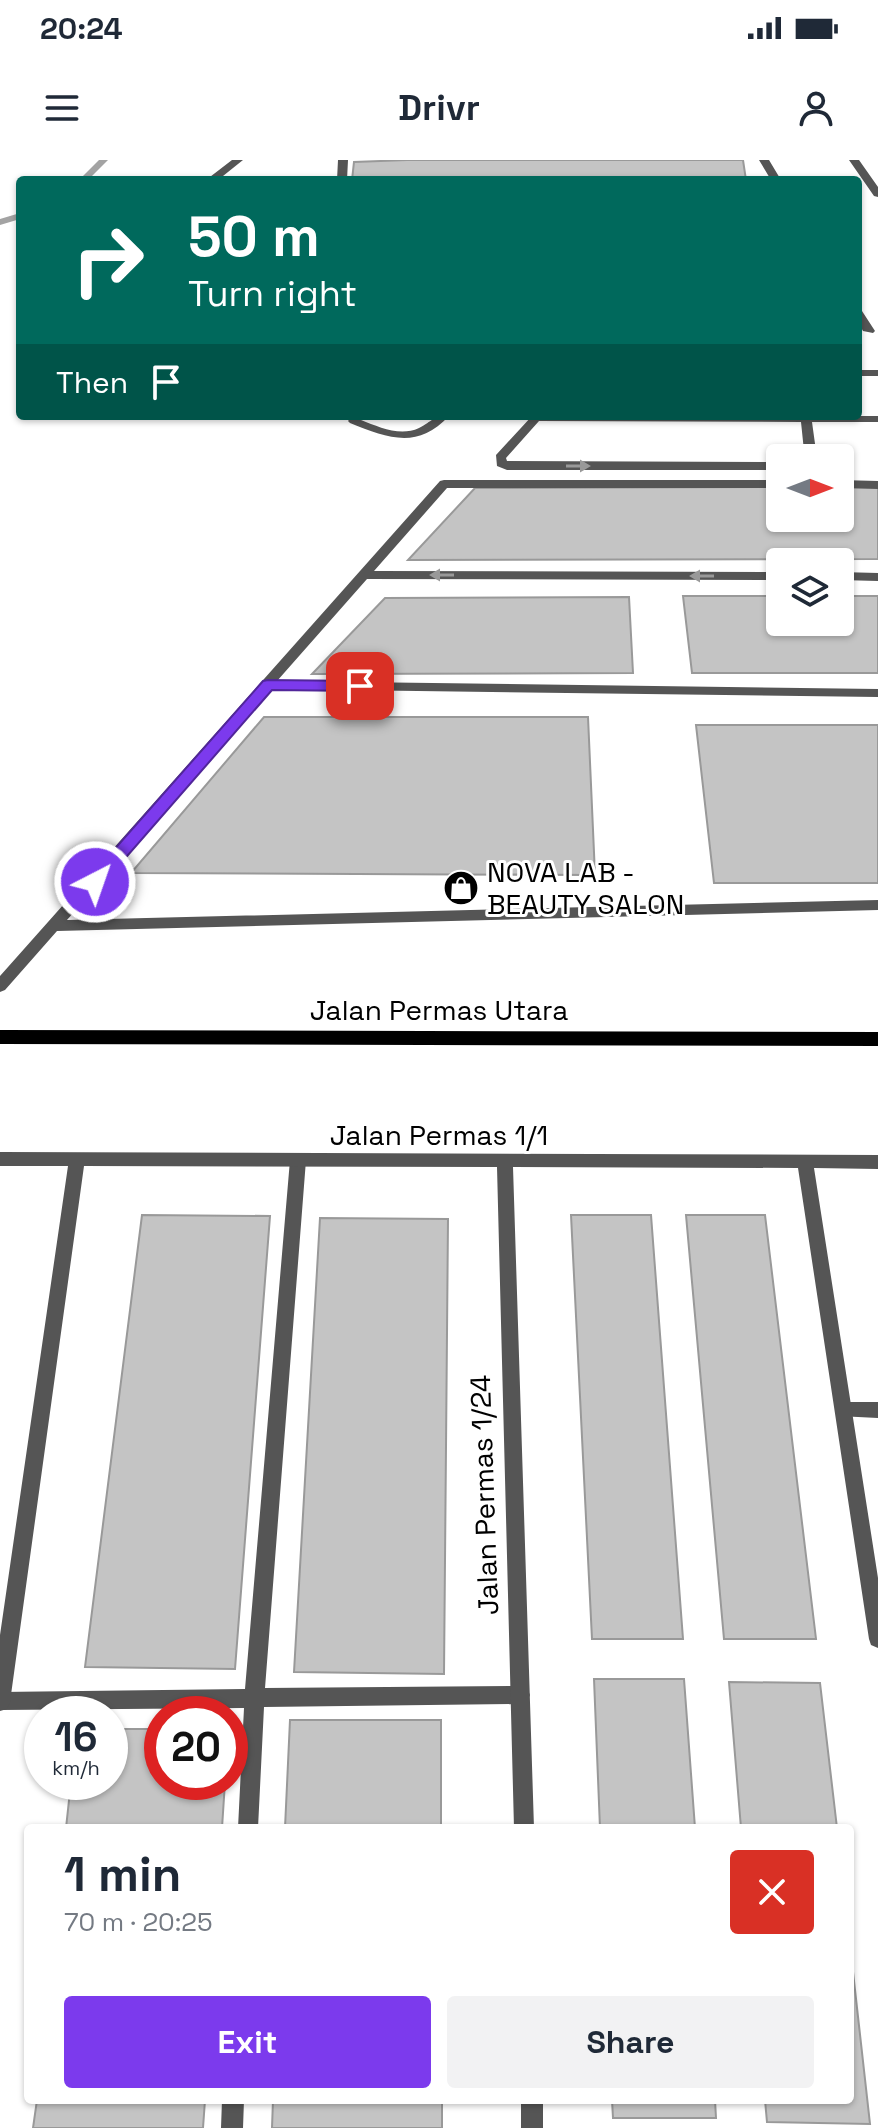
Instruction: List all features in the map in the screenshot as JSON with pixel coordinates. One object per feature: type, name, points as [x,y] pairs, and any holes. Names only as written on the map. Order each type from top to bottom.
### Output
[{"type":"main road","name":"Jalan Permas Utara","points":[[0,1037],[878,1039]]},
{"type":"street","points":[[216,176],[238,160]]},
{"type":"street","points":[[854,160],[878,194]]},
{"type":"street","points":[[360,420],[393,436],[406,437],[419,435],[438,420]]},
{"type":"street","points":[[534,420],[500,458],[501,463],[507,466],[766,466]]},
{"type":"street","points":[[806,420],[809,444]]},
{"type":"street","points":[[0,986],[444,484],[766,484]]},
{"type":"street","points":[[854,484],[878,485]]},
{"type":"street","points":[[364,575],[766,576]]},
{"type":"street","points":[[854,576],[878,577]]},
{"type":"street","points":[[268,685],[878,693]]},
{"type":"street","points":[[56,926],[878,905]]},
{"type":"street","name":"Jalan Permas 1/1","points":[[0,1159],[878,1162]]},
{"type":"street","points":[[77,1160],[0,1702],[520,1695]]},
{"type":"street","points":[[248,1824],[254,1700],[298,1160]]},
{"type":"street","name":"Jalan Permas 1/24","points":[[505,1161],[524,1824]]},
{"type":"street","points":[[805,1161],[844,1410],[872,1563],[878,1639]]},
{"type":"street","points":[[844,1410],[878,1410]]},
{"type":"street","points":[[232,2128],[233,2104]]},
{"type":"street","points":[[532,2104],[532,2128]]},
{"type":"building","points":[[743,160],[745,176],[352,176],[354,162]]},
{"type":"building","points":[[766,487],[766,532],[854,532],[854,487],[878,487],[878,559],[854,559],[854,548],[766,548],[766,559],[408,560],[475,488]]},
{"type":"building","points":[[683,596],[766,596],[766,636],[854,636],[854,596],[878,596],[878,673],[692,673]]},
{"type":"building","points":[[629,597],[633,673],[312,674],[385,598]]},
{"type":"building","points":[[264,717],[588,717],[595,875],[131,873]]},
{"type":"building","points":[[696,725],[878,725],[878,883],[714,883]]},
{"type":"building","points":[[142,1215],[270,1216],[235,1669],[85,1667]]},
{"type":"building","points":[[571,1215],[651,1215],[683,1639],[592,1639]]},
{"type":"building","points":[[686,1215],[765,1215],[816,1639],[724,1639]]},
{"type":"building","points":[[320,1218],[448,1219],[444,1674],[294,1672]]},
{"type":"building","points":[[594,1679],[684,1679],[695,1824],[600,1824]]},
{"type":"building","points":[[729,1682],[820,1683],[837,1824],[741,1824]]},
{"type":"building","points":[[290,1720],[441,1720],[441,1824],[285,1824]]},
{"type":"building","points":[[128,1729],[144,1729],[144,1800],[224,1800],[222,1824],[66,1824],[69,1800],[128,1800]]},
{"type":"building","points":[[854,1981],[870,2124],[767,2122],[765,2104],[854,2104]]},
{"type":"building","points":[[36,2104],[205,2104],[203,2128],[33,2128]]},
{"type":"building","points":[[273,2104],[442,2104],[442,2128],[272,2128]]},
{"type":"building","points":[[612,2104],[715,2104],[716,2118],[613,2118]]},
{"type":"waterway","points":[[87,176],[104,160]]},
{"type":"waterway","points":[[0,222],[16,217]]},
{"type":"place","name":"NOVA LAB - BEAUTY SALON","points":[[461,888]]},
{"type":"route","points":[[95,882],[268,685],[360,686]]}]
